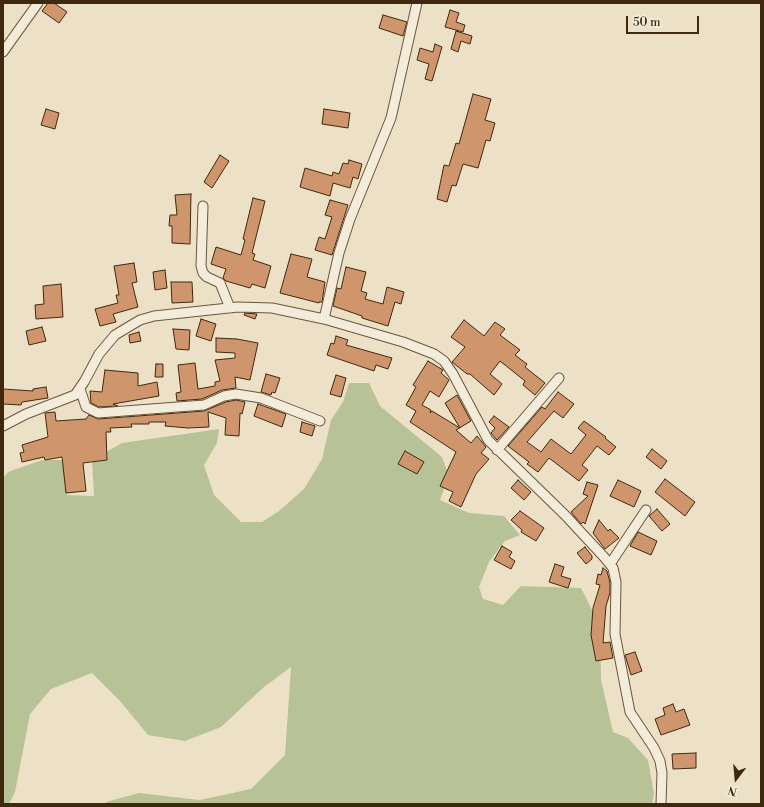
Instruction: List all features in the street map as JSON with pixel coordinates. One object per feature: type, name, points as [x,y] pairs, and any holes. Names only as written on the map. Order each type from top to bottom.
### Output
[{"type":"street","points":[[3,52],[38,3]]},
{"type":"street","points":[[324,319],[339,253],[350,219],[391,118],[417,3]]},
{"type":"street","points":[[204,206],[201,266],[203,273],[207,277],[220,283],[230,308]]},
{"type":"street","points":[[3,426],[26,414],[72,397],[80,389],[114,335],[140,320],[154,316],[255,306],[272,308],[324,319],[403,342],[439,357],[453,374],[485,436],[497,450],[565,515],[610,564],[614,572],[616,582],[615,634],[630,712],[654,748],[660,761],[662,773],[661,804]]},
{"type":"street","points":[[497,450],[559,378]]},
{"type":"street","points":[[80,389],[86,407],[98,413],[204,405],[224,396],[240,394],[261,398],[320,421]]},
{"type":"street","points":[[610,564],[646,510]]},
{"type":"green space","points":[[349,383],[369,383],[380,406],[442,457],[449,476],[440,500],[469,513],[504,516],[520,535],[505,541],[489,562],[479,587],[483,599],[503,605],[521,586],[581,588],[600,626],[601,680],[613,732],[628,738],[648,760],[654,794],[652,804],[105,804],[106,802],[139,793],[200,800],[251,789],[285,755],[291,667],[264,687],[221,727],[185,741],[148,735],[120,701],[92,673],[51,689],[30,714],[15,792],[9,804],[3,804],[3,479],[8,472],[42,460],[68,460],[67,495],[94,496],[92,460],[122,443],[219,429],[217,443],[204,465],[214,495],[241,522],[262,522],[279,511],[304,489],[322,459],[331,420],[343,402]]},
{"type":"building","points":[[48,3],[54,3],[67,12],[59,23],[42,11]]},
{"type":"building","points":[[450,10],[459,13],[456,22],[465,25],[463,32],[445,27]]},
{"type":"building","points":[[383,15],[407,22],[403,36],[379,28]]},
{"type":"building","points":[[456,31],[472,36],[470,44],[461,41],[458,52],[451,49]]},
{"type":"building","points":[[435,44],[442,47],[432,81],[425,79],[429,64],[417,60],[420,48],[433,52]]},
{"type":"building","points":[[473,94],[491,99],[485,120],[495,123],[490,141],[486,140],[478,168],[463,164],[456,186],[452,185],[447,202],[437,199],[444,165],[449,166],[456,143],[459,144]]},
{"type":"building","points":[[46,109],[59,113],[55,129],[41,125]]},
{"type":"building","points":[[324,109],[350,113],[348,128],[322,124]]},
{"type":"building","points":[[220,155],[229,161],[212,188],[204,182]]},
{"type":"building","points":[[349,160],[362,164],[358,179],[353,177],[350,188],[333,183],[330,196],[300,187],[305,168],[332,176],[333,172],[339,174],[343,163],[348,164]]},
{"type":"building","points":[[191,194],[190,244],[172,243],[172,226],[169,226],[170,215],[177,215],[175,195]]},
{"type":"building","points":[[253,198],[265,201],[252,253],[255,254],[253,260],[271,266],[265,288],[252,284],[250,288],[226,281],[223,278],[226,269],[211,264],[216,247],[241,255],[245,240],[243,239]]},
{"type":"building","points":[[330,200],[348,205],[332,255],[315,250],[319,237],[325,239],[332,217],[325,215]]},
{"type":"building","points":[[291,254],[312,259],[307,277],[325,282],[322,302],[319,303],[280,293]]},
{"type":"building","points":[[134,263],[137,282],[132,283],[138,307],[113,314],[116,322],[100,326],[95,309],[118,303],[116,295],[119,295],[114,266]]},
{"type":"building","points":[[346,267],[366,272],[361,291],[367,293],[365,299],[383,304],[387,287],[404,292],[401,304],[395,302],[388,326],[362,318],[362,316],[333,306],[337,288],[341,289]]},
{"type":"building","points":[[165,270],[167,288],[155,290],[153,272]]},
{"type":"building","points":[[171,282],[192,282],[193,302],[172,303]]},
{"type":"building","points":[[61,284],[63,317],[36,319],[35,305],[44,304],[43,286]]},
{"type":"building","points":[[245,313],[257,314],[255,319],[244,315]]},
{"type":"building","points":[[201,319],[216,324],[211,341],[196,336]]},
{"type":"building","points":[[464,320],[484,336],[495,322],[505,329],[500,335],[520,350],[515,355],[527,364],[525,367],[545,383],[535,395],[523,385],[525,381],[500,361],[490,374],[502,384],[494,395],[470,374],[467,374],[452,362],[465,347],[451,337]]},
{"type":"building","points":[[42,327],[46,341],[29,345],[26,331]]},
{"type":"building","points":[[173,329],[190,330],[189,350],[176,349]]},
{"type":"building","points":[[139,332],[141,341],[130,343],[129,335]]},
{"type":"building","points":[[336,336],[348,340],[346,345],[392,358],[388,369],[376,365],[374,371],[327,355],[331,343],[334,344]]},
{"type":"building","points":[[216,338],[237,339],[258,343],[250,380],[235,377],[236,388],[222,390],[202,399],[177,401],[176,393],[181,392],[178,365],[195,363],[198,389],[215,386],[215,382],[220,381],[215,360],[235,358],[235,353],[216,352]]},
{"type":"building","points":[[428,361],[443,370],[441,373],[449,380],[439,397],[430,391],[422,405],[431,410],[430,413],[432,411],[460,428],[456,430],[471,443],[477,436],[486,447],[481,453],[489,459],[476,474],[461,507],[449,501],[453,492],[440,486],[456,452],[410,422],[416,411],[406,405],[416,387],[413,385]]},
{"type":"building","points":[[156,364],[163,364],[163,377],[155,377]]},
{"type":"building","points":[[105,370],[138,373],[138,386],[157,382],[159,396],[113,404],[118,406],[99,407],[91,403],[90,391],[102,392]]},
{"type":"building","points":[[266,374],[280,378],[275,393],[272,392],[271,395],[261,392]]},
{"type":"building","points":[[336,375],[346,378],[341,397],[330,394]]},
{"type":"building","points":[[46,387],[48,398],[22,402],[21,405],[3,404],[3,389],[33,391],[33,389]]},
{"type":"building","points":[[558,392],[574,404],[563,418],[554,411],[527,442],[541,452],[551,439],[571,454],[586,435],[578,428],[584,421],[606,437],[605,438],[616,447],[609,455],[597,446],[582,465],[588,470],[579,481],[549,458],[538,472],[527,464],[529,462],[508,446],[542,407],[545,409]]},
{"type":"building","points":[[457,395],[471,421],[460,428],[445,403]]},
{"type":"building","points":[[236,400],[245,402],[242,414],[240,413],[239,436],[225,435],[226,418],[208,412],[209,427],[188,428],[165,426],[166,422],[149,422],[149,424],[131,424],[132,427],[110,428],[111,432],[106,432],[107,460],[83,463],[86,491],[66,493],[62,457],[45,460],[44,457],[22,462],[20,453],[24,452],[22,445],[48,437],[45,413],[55,412],[56,421],[86,419],[89,415],[98,419],[204,411],[226,402]]},
{"type":"building","points":[[258,404],[286,414],[282,427],[254,416]]},
{"type":"building","points":[[494,416],[509,427],[497,440],[491,433],[495,428],[489,422]]},
{"type":"building","points":[[302,422],[315,426],[312,436],[300,432]]},
{"type":"building","points":[[652,449],[667,461],[661,469],[646,457]]},
{"type":"building","points":[[405,451],[424,462],[417,474],[398,464]]},
{"type":"building","points":[[665,479],[695,502],[685,516],[655,492]]},
{"type":"building","points":[[518,480],[531,492],[524,500],[511,488]]},
{"type":"building","points":[[618,480],[641,491],[634,507],[610,496]]},
{"type":"building","points":[[587,482],[598,485],[585,524],[583,522],[581,524],[571,512],[588,496],[583,494]]},
{"type":"building","points":[[657,509],[670,524],[662,531],[649,516]]},
{"type":"building","points":[[520,511],[544,528],[536,541],[521,532],[522,530],[511,520]]},
{"type":"building","points":[[599,520],[608,531],[610,529],[619,538],[605,549],[593,533]]},
{"type":"building","points":[[638,532],[657,541],[651,555],[630,546]]},
{"type":"building","points":[[502,546],[512,552],[509,557],[515,561],[511,569],[494,560]]},
{"type":"building","points":[[585,547],[592,556],[592,559],[586,564],[577,553]]},
{"type":"building","points":[[555,564],[564,567],[561,576],[571,579],[568,588],[549,582]]},
{"type":"building","points":[[603,568],[607,571],[610,583],[610,593],[606,606],[603,643],[610,642],[613,658],[596,661],[591,635],[593,608],[600,585],[596,584],[598,574],[601,575]]},
{"type":"building","points":[[635,652],[642,671],[631,675],[625,655]]},
{"type":"building","points":[[673,704],[676,712],[684,709],[690,725],[661,735],[655,719],[665,715],[663,708]]},
{"type":"building","points":[[696,753],[696,768],[673,769],[672,754]]}]
